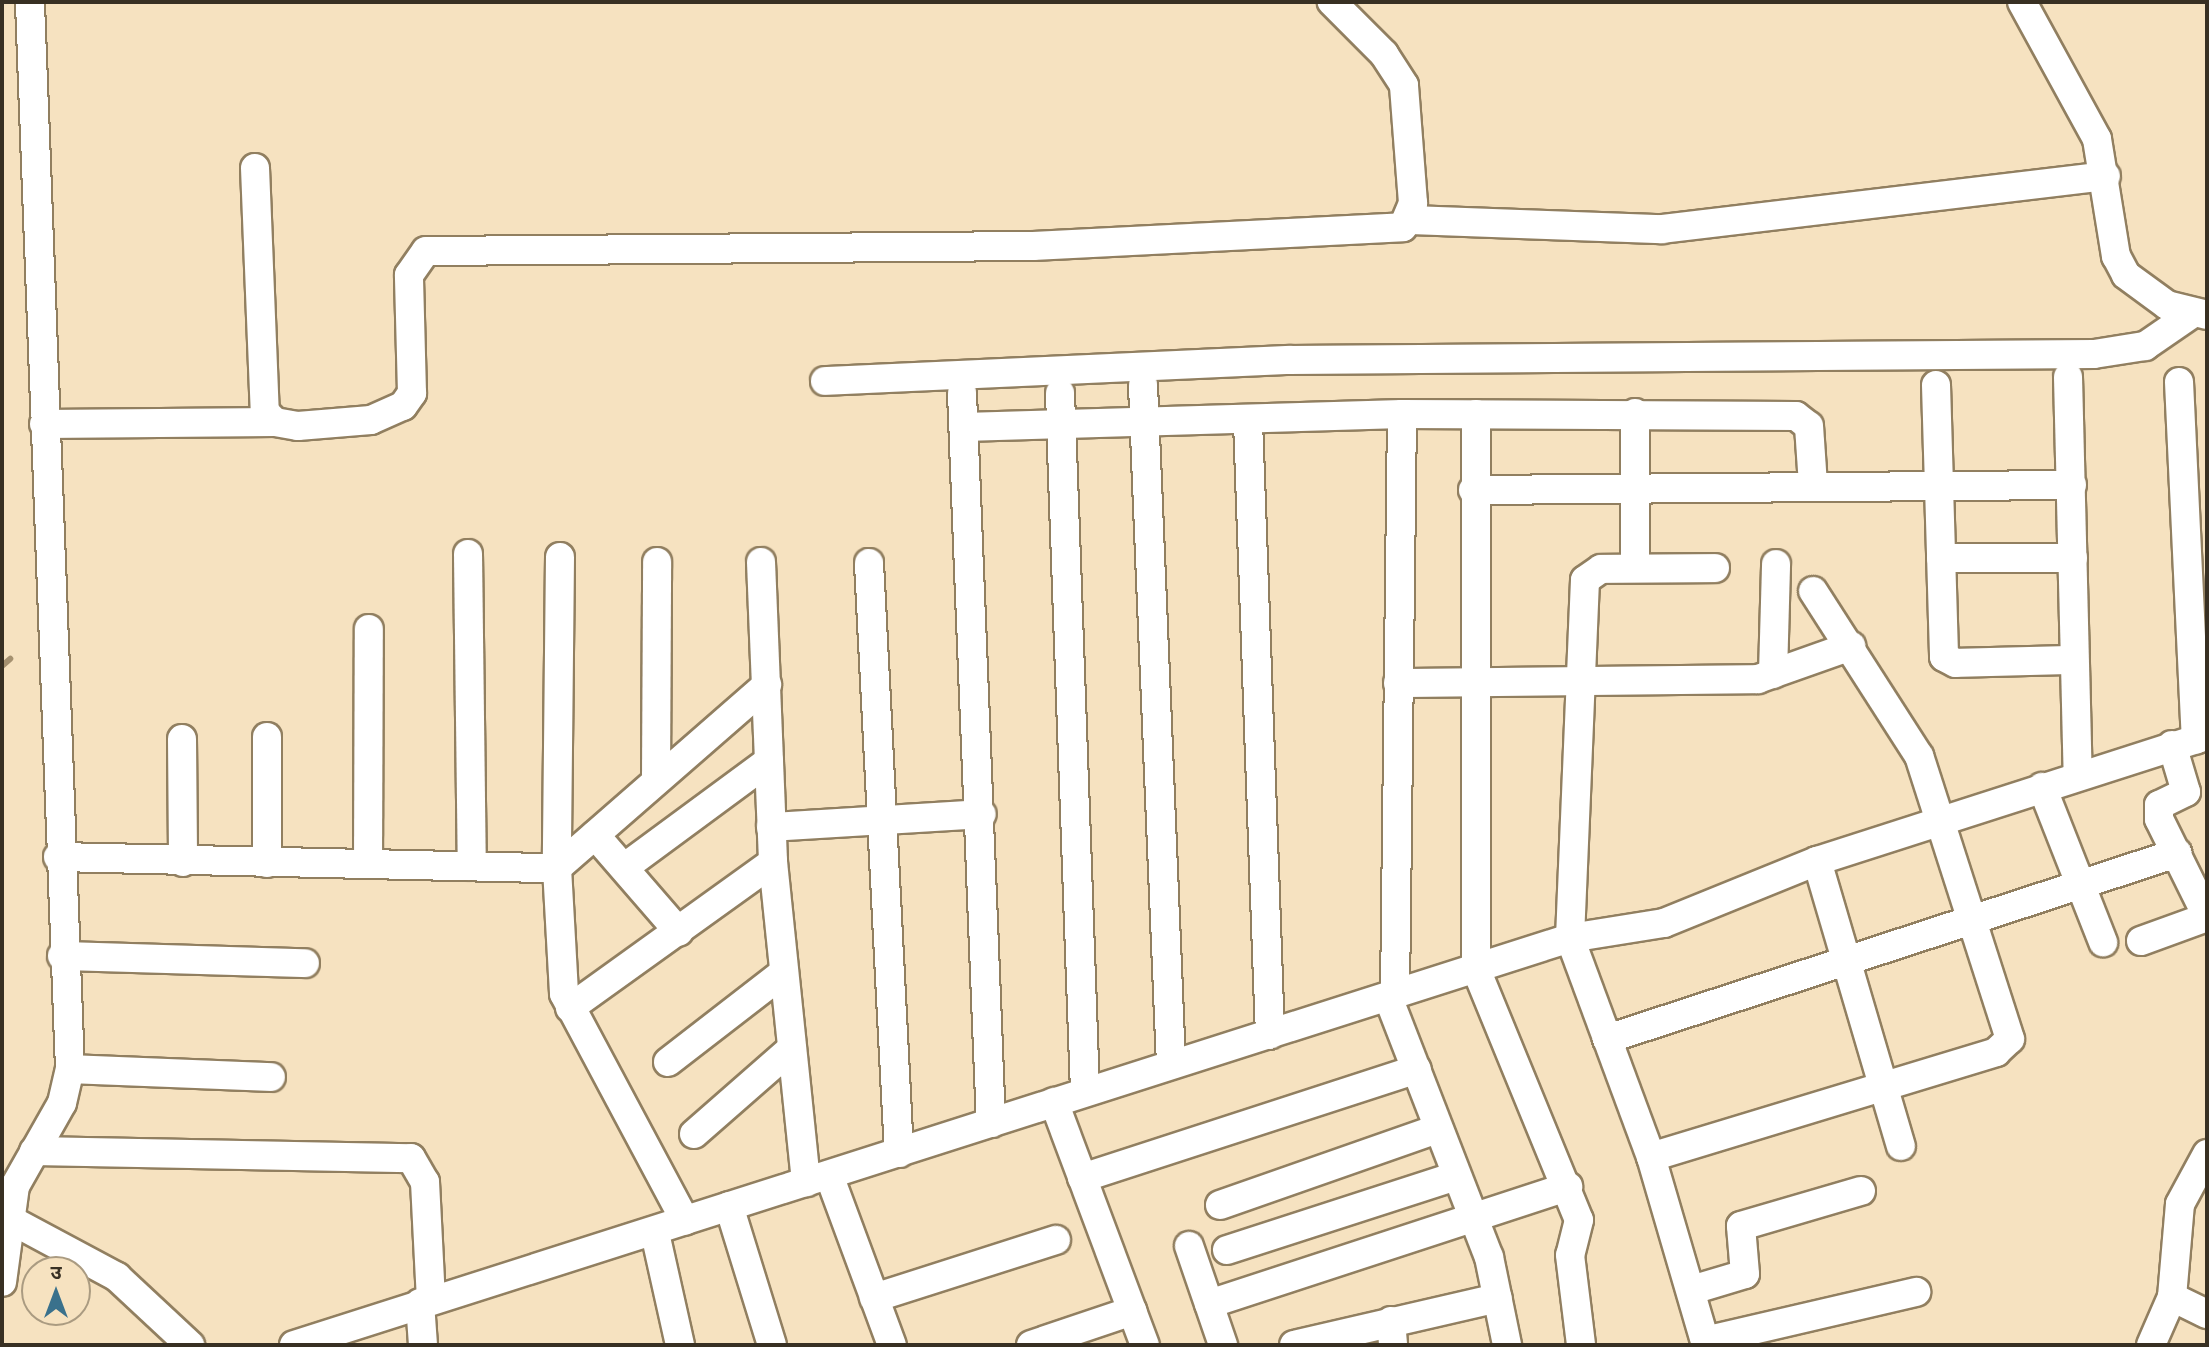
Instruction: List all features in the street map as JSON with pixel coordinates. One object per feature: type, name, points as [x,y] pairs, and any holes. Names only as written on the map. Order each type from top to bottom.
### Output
[{"type":"street","points":[[2,1282],[7,1206],[62,1103],[70,1069],[58,857],[30,2]]},
{"type":"street","points":[[1332,2],[1384,54],[1404,85],[1411,220]]},
{"type":"street","points":[[2022,2],[2097,139],[2106,176],[2116,256],[2126,275],[2167,305],[2200,314]]},
{"type":"street","points":[[255,168],[264,405],[275,422]]},
{"type":"street","points":[[44,424],[371,420],[403,406],[412,393],[409,275],[415,259],[444,247],[1033,246],[1388,231],[1411,220],[1662,229],[2106,176]]},
{"type":"street","points":[[825,381],[1289,360],[2094,354],[2145,345],[2200,314]]},
{"type":"street","points":[[2068,377],[2078,776]]},
{"type":"street","points":[[2141,941],[2207,917],[2199,877],[2178,853],[2157,810],[2186,792],[2192,741],[2198,598],[2179,382]]},
{"type":"street","points":[[1143,385],[1171,1064]]},
{"type":"street","points":[[1936,385],[1941,558],[1948,661],[2074,660]]},
{"type":"street","points":[[962,393],[982,814],[991,1123]]},
{"type":"street","points":[[1060,393],[1064,425],[1085,1091]]},
{"type":"street","points":[[964,427],[1145,425],[1402,414],[1635,412],[1802,417],[1809,426],[1812,485]]},
{"type":"street","points":[[1635,412],[1635,568]]},
{"type":"street","points":[[1402,414],[1392,996],[1437,1129],[1475,1221],[1498,1298],[1507,1345]]},
{"type":"street","points":[[1476,414],[1473,490],[1476,969],[1568,1187],[1580,1226],[1570,1255],[1581,1345]]},
{"type":"street","points":[[1248,421],[1270,1035]]},
{"type":"street","points":[[1473,490],[1812,485],[2072,485]]},
{"type":"street","points":[[468,554],[472,866]]},
{"type":"street","points":[[561,557],[557,868],[562,980],[569,1008],[685,1221]]},
{"type":"street","points":[[1941,558],[2073,558]]},
{"type":"street","points":[[656,778],[657,562]]},
{"type":"street","points":[[761,562],[773,862],[791,1049],[818,1179],[874,1298],[892,1345]]},
{"type":"street","points":[[869,563],[899,1153]]},
{"type":"street","points":[[1773,674],[1776,564]]},
{"type":"street","points":[[1715,568],[1601,569],[1585,580],[1570,938],[1651,1157],[1695,1289],[1706,1343],[1916,1292]]},
{"type":"street","points":[[1651,1157],[1996,1052],[2010,1039],[1942,819],[1909,737],[1812,591]]},
{"type":"street","points":[[368,864],[369,629]]},
{"type":"street","points":[[1398,683],[1582,683],[1773,674],[1851,646]]},
{"type":"street","points":[[58,857],[183,862],[557,868],[656,778],[767,685]]},
{"type":"street","points":[[267,737],[267,863]]},
{"type":"street","points":[[183,739],[183,862]]},
{"type":"street","points":[[294,1345],[426,1301],[655,1233],[729,1206],[1085,1091],[1270,1035],[1570,938],[1664,923],[1817,861],[2192,741]]},
{"type":"street","points":[[625,867],[769,761]]},
{"type":"street","points":[[2042,787],[2103,942]]},
{"type":"street","points":[[771,827],[982,814]]},
{"type":"street","points":[[595,835],[679,932]]},
{"type":"street","points":[[1607,1039],[1850,965],[2080,889],[2178,853]]},
{"type":"street","points":[[1817,861],[1887,1086],[1901,1146]]},
{"type":"street","points":[[569,1008],[679,932],[773,862]]},
{"type":"street","points":[[62,956],[305,963]]},
{"type":"street","points":[[668,1062],[782,974]]},
{"type":"street","points":[[694,1134],[791,1049]]},
{"type":"street","points":[[70,1069],[271,1077]]},
{"type":"street","points":[[1082,1178],[1417,1069]]},
{"type":"street","points":[[1054,1102],[1144,1345]]},
{"type":"street","points":[[1220,1205],[1437,1129]]},
{"type":"street","points":[[34,1151],[411,1158],[425,1182],[426,1301],[423,1345]]},
{"type":"street","points":[[2151,1345],[2172,1297],[2180,1204],[2207,1154]]},
{"type":"street","points":[[1227,1250],[1456,1176]]},
{"type":"street","points":[[1209,1304],[1475,1221],[1568,1187]]},
{"type":"street","points":[[1695,1289],[1745,1274],[1741,1226],[1861,1191]]},
{"type":"street","points":[[7,1206],[117,1277],[190,1345]]},
{"type":"street","points":[[729,1206],[772,1345]]},
{"type":"street","points":[[655,1233],[680,1345]]},
{"type":"street","points":[[874,1298],[1056,1240]]},
{"type":"street","points":[[1189,1246],[1223,1345]]},
{"type":"street","points":[[2172,1297],[2207,1314]]},
{"type":"street","points":[[1294,1345],[1392,1333],[1498,1298]]},
{"type":"street","points":[[1031,1345],[1132,1311]]},
{"type":"waterway","points":[[2,666],[10,659]]}]
